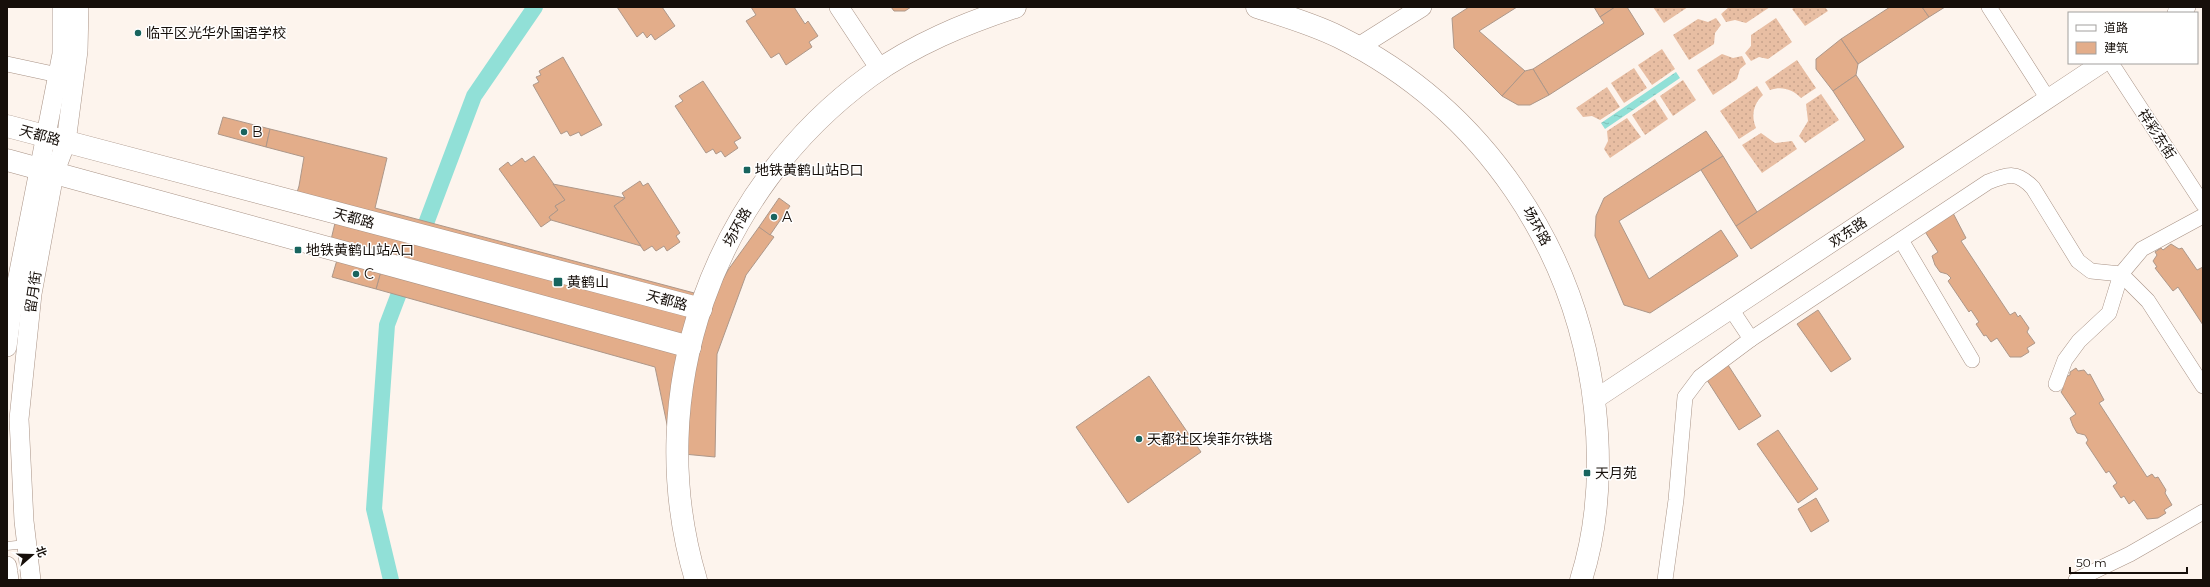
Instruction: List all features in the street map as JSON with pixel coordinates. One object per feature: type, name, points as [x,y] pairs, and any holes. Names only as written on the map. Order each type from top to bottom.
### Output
[{"type":"main road","name":"场环路","points":[[696,580],[690,560],[682,512],[678,469],[678,424],[684,373],[690,347],[709,283],[735,227],[765,180],[797,141],[832,106],[880,69],[912,49],[960,26],[1015,7]]},
{"type":"main road","name":"场环路","points":[[1256,7],[1298,20],[1340,38],[1390,67],[1434,100],[1469,132],[1501,170],[1535,220],[1563,276],[1573,304],[1591,376],[1598,433],[1597,492],[1591,536],[1581,580]]},
{"type":"main road","name":"天都路","points":[[7,126],[701,309]]},
{"type":"main road","points":[[7,160],[690,347]]},
{"type":"street","name":"留月街","points":[[56,139],[58,75],[62,54],[62,7]]},
{"type":"street","name":"留月街","points":[[7,347],[13,302],[78,51],[79,7]]},
{"type":"street","points":[[839,7],[880,69]]},
{"type":"street","points":[[1357,48],[1422,7]]},
{"type":"street","points":[[1989,7],[2048,99]]},
{"type":"street","points":[[7,64],[58,75]]},
{"type":"street","name":"欢东路","points":[[1594,400],[2100,64]]},
{"type":"street","name":"祥彩东街","points":[[2112,64],[2203,204]]},
{"type":"street","name":"留月街","points":[[31,580],[26,544],[19,419],[47,172]]},
{"type":"street","points":[[1665,580],[1676,500],[1685,397],[1700,376],[1751,339],[1988,182],[2007,174],[2024,178],[2033,188],[2078,261],[2091,271],[2121,274],[2148,301],[2203,386]]},
{"type":"street","points":[[2056,384],[2065,360],[2074,347],[2109,313],[2121,274],[2142,249],[2203,216]]},
{"type":"street","points":[[1901,240],[1972,360]]},
{"type":"street","points":[[1731,309],[1751,339]]},
{"type":"street","points":[[2076,580],[2130,554],[2203,512]]},
{"type":"street","points":[[7,566],[9,580]]},
{"type":"lane","points":[[7,546],[26,544]]},
{"type":"shaded area","points":[[1653,7],[1688,7],[1664,23]]},
{"type":"shaded area","points":[[1729,7],[1770,7],[1746,23],[1735,20],[1726,22],[1721,14]]},
{"type":"shaded area","points":[[1795,7],[1825,7],[1828,11],[1805,26],[1792,9]]},
{"type":"shaded area","points":[[1716,18],[1721,25],[1715,33],[1714,44],[1689,60],[1673,35],[1698,19],[1708,22]]},
{"type":"shaded area","points":[[1776,18],[1792,42],[1768,59],[1759,57],[1751,61],[1745,53],[1751,46],[1751,35]]},
{"type":"shaded area","points":[[1662,49],[1675,69],[1652,85],[1638,65]]},
{"type":"shaded area","points":[[1722,54],[1733,58],[1742,56],[1746,64],[1740,69],[1737,79],[1713,95],[1697,70]]},
{"type":"shaded area","points":[[1797,60],[1816,88],[1801,98],[1794,92],[1787,89],[1779,88],[1770,90],[1765,82]]},
{"type":"shaded area","points":[[1634,68],[1647,88],[1624,103],[1611,83]]},
{"type":"shaded area","points":[[1683,80],[1696,100],[1673,116],[1660,96]]},
{"type":"shaded area","points":[[1757,86],[1763,95],[1757,102],[1754,110],[1754,124],[1756,128],[1739,139],[1720,111]]},
{"type":"shaded area","points":[[1607,87],[1620,107],[1600,120],[1592,116],[1583,117],[1576,108]]},
{"type":"shaded area","points":[[1821,94],[1839,120],[1805,143],[1799,136],[1808,121],[1806,104]]},
{"type":"shaded area","points":[[1655,99],[1668,119],[1645,135],[1632,115]]},
{"type":"shaded area","points":[[1627,118],[1641,137],[1610,158],[1604,149],[1608,141],[1607,131]]},
{"type":"shaded area","points":[[1761,133],[1775,143],[1792,141],[1797,149],[1762,173],[1742,145]]},
{"type":"water","points":[[1676,72],[1680,78],[1605,129],[1601,123]]},
{"type":"building","points":[[617,7],[662,7],[675,26],[655,40],[651,34],[647,38],[643,32],[637,37]]},
{"type":"building","points":[[751,7],[794,7],[805,24],[808,21],[818,36],[809,42],[812,47],[786,65],[779,53],[771,58],[746,21],[756,15]]},
{"type":"building","points":[[891,7],[911,7],[905,11],[894,11]]},
{"type":"building","points":[[1469,7],[1517,7],[1479,31],[1525,71],[1502,96],[1454,48],[1452,18]]},
{"type":"building","points":[[1594,7],[1615,7],[1600,17]]},
{"type":"building","points":[[1615,7],[1627,7],[1644,34],[1549,95],[1533,69],[1604,23],[1600,17]]},
{"type":"building","points":[[1890,7],[1922,7],[1929,17],[1858,64],[1841,39]]},
{"type":"building","points":[[1922,7],[1945,7],[1929,17]]},
{"type":"building","points":[[1841,39],[1858,64],[1856,75],[1833,91],[1816,69],[1816,59]]},
{"type":"building","points":[[563,57],[602,125],[581,136],[579,132],[570,136],[567,131],[561,134],[533,85],[539,82],[536,77],[541,75],[539,71]]},
{"type":"building","points":[[1533,69],[1549,95],[1530,105],[1518,105],[1502,96],[1525,71]]},
{"type":"building","points":[[1856,75],[1904,147],[1751,249],[1736,226],[1865,140],[1833,91]]},
{"type":"building","points":[[703,81],[741,138],[734,142],[738,148],[725,157],[721,151],[716,154],[713,149],[706,153],[675,106],[683,101],[679,96]]},
{"type":"building","name":"B","points":[[223,117],[270,129],[266,147],[218,134]]},
{"type":"building","name":"黄鹤山","points":[[270,129],[387,158],[375,208],[713,298],[728,270],[759,227],[774,237],[746,275],[717,354],[715,457],[673,453],[655,367],[376,289],[381,271],[330,244],[335,223],[291,212],[299,186],[304,157],[266,147]]},
{"type":"building","points":[[1706,131],[1723,156],[1619,221],[1649,279],[1721,230],[1738,256],[1650,313],[1624,305],[1595,236],[1596,216],[1604,198]]},
{"type":"building","points":[[534,156],[565,200],[555,206],[558,210],[549,217],[551,220],[541,227],[499,169],[508,162],[511,166],[522,158],[525,162]]},
{"type":"building","points":[[1723,156],[1757,212],[1736,226],[1701,170]]},
{"type":"building","points":[[640,181],[643,186],[648,183],[680,233],[676,236],[680,242],[667,251],[664,246],[656,251],[652,246],[644,251],[614,206],[625,198],[622,193]]},
{"type":"building","points":[[553,184],[625,198],[614,206],[641,246],[551,220],[549,217],[558,210],[555,206],[565,200]]},
{"type":"building","name":"A","points":[[779,198],[790,206],[770,235],[759,227]]},
{"type":"building","points":[[1953,213],[1966,238],[1961,241],[2010,315],[2015,312],[2018,317],[2020,315],[2029,328],[2027,332],[2035,343],[2027,348],[2029,352],[2021,357],[2010,357],[1997,338],[1991,342],[1986,335],[1984,336],[1976,324],[1979,322],[1971,310],[1969,312],[1948,281],[1951,278],[1947,274],[1940,272],[1935,265],[1932,256],[1938,252],[1924,230]]},
{"type":"building","points":[[2171,244],[2179,249],[2182,248],[2197,270],[2203,267],[2203,325],[2178,287],[2173,291],[2155,268],[2157,267],[2153,261],[2157,255],[2155,252],[2161,248],[2163,250]]},
{"type":"building","name":"C","points":[[337,260],[381,271],[376,289],[332,277]]},
{"type":"building","points":[[1818,310],[1851,359],[1831,372],[1797,324]]},
{"type":"building","points":[[1728,365],[1761,416],[1739,430],[1707,380]]},
{"type":"building","points":[[2076,368],[2078,371],[2084,370],[2088,375],[2090,374],[2104,400],[2099,403],[2147,477],[2152,474],[2155,478],[2158,477],[2166,490],[2165,493],[2172,505],[2164,510],[2166,513],[2158,518],[2147,519],[2134,500],[2129,504],[2124,496],[2121,498],[2113,486],[2117,483],[2109,471],[2106,473],[2086,443],[2088,440],[2085,435],[2077,433],[2073,426],[2070,418],[2076,414],[2061,392],[2063,389],[2061,379],[2070,375],[2070,372]]},
{"type":"building","name":"天都社区埃菲尔铁塔","points":[[1149,376],[1201,452],[1128,503],[1076,427]]},
{"type":"building","points":[[1778,430],[1818,489],[1798,503],[1757,444]]},
{"type":"building","points":[[1816,498],[1829,521],[1811,532],[1798,509]]},
{"type":"waterway","points":[[419,242],[474,96],[535,7]]},
{"type":"waterway","points":[[391,580],[374,509],[387,325],[406,275]]},
{"type":"place","name":"临平区光华外国语学校","points":[[138,33]]},
{"type":"place","name":"B","points":[[244,132]]},
{"type":"place","name":"地铁黄鹤山站B口","points":[[747,170]]},
{"type":"place","name":"A","points":[[774,217]]},
{"type":"place","name":"地铁黄鹤山站A口","points":[[298,250]]},
{"type":"place","name":"C","points":[[356,274]]},
{"type":"place","name":"黄鹤山","points":[[558,282]]},
{"type":"place","name":"天都社区埃菲尔铁塔","points":[[1139,439]]},
{"type":"place","name":"天月苑","points":[[1587,473]]}]
